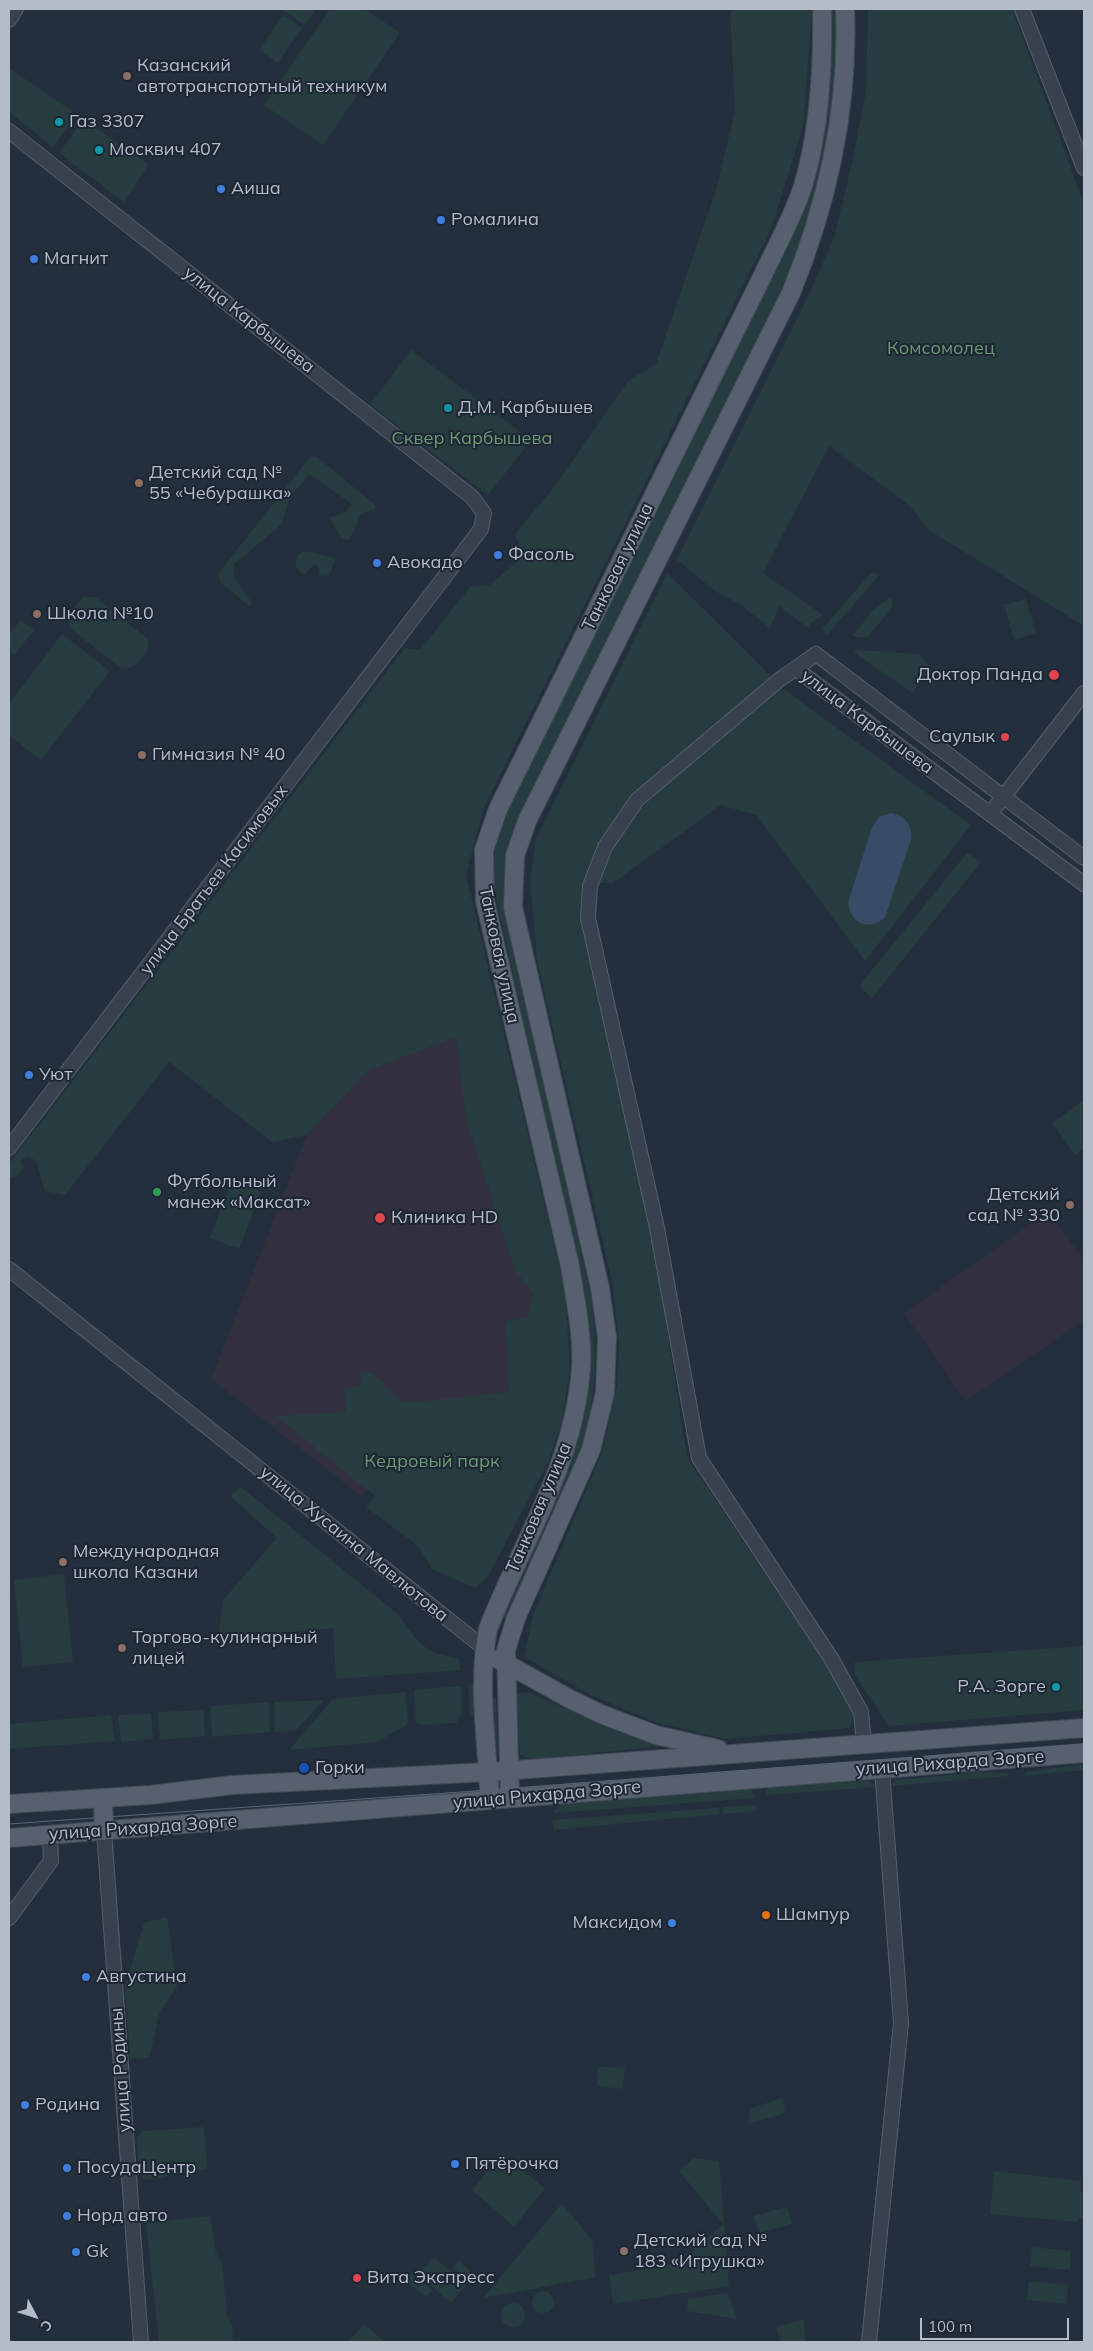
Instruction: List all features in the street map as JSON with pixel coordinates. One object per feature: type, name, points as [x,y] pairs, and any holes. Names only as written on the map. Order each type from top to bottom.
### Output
[{"type":"main road","name":"Танковая улица","points":[[490,1800],[484,1680],[484,1648],[488,1629],[560,1470],[573,1426],[581,1368],[579,1320],[570,1266],[485,902],[484,850],[498,808],[758,285],[802,188],[810,158],[818,111],[822,9]]},
{"type":"main road","name":"Танковая улица","points":[[510,1798],[506,1650],[516,1618],[592,1450],[604,1393],[607,1337],[600,1288],[513,907],[515,856],[527,821],[786,302],[806,255],[825,197],[832,163],[843,85],[845,9]]},
{"type":"main road","name":"улица Хусаина Мавлютова","points":[[484,1648],[505,1664],[601,1714],[656,1734],[735,1753]]},
{"type":"main road","name":"улица Рихарда Зорге","points":[[9,1804],[103,1798],[232,1786],[488,1772],[1084,1728]]},
{"type":"main road","name":"улица Рихарда Зорге","points":[[9,1838],[1084,1753]]},
{"type":"main road","name":"улица Родины","points":[[103,1798],[104,1831]]},
{"type":"street","points":[[9,20],[16,9]]},
{"type":"street","points":[[1022,9],[1084,168]]},
{"type":"street","name":"улица Карбышева","points":[[9,131],[472,497],[484,513]]},
{"type":"street","name":"улица Братьев Касимовых","points":[[9,1148],[475,537],[484,522],[484,513]]},
{"type":"street","name":"улица Карбышева","points":[[1084,858],[816,654],[796,669],[1084,884]]},
{"type":"street","points":[[796,669],[779,680],[637,800],[605,847],[590,886],[588,918],[657,1228],[699,1458],[831,1658],[861,1712],[864,1743]]},
{"type":"street","points":[[990,814],[1084,693]]},
{"type":"street","name":"улица Хусаина Мавлютова","points":[[9,1269],[484,1648]]},
{"type":"street","points":[[869,2342],[901,2023],[882,1769]]},
{"type":"street","name":"улица Родины","points":[[104,1831],[141,2342]]},
{"type":"street","points":[[9,1918],[51,1861],[50,1835]]},
{"type":"shaded area","points":[[456,1036],[466,1119],[515,1271],[533,1293],[510,1394],[436,1405],[361,1496],[211,1379],[307,1135],[369,1070]]},
{"type":"shaded area","points":[[1048,1212],[1084,1260],[1084,1320],[966,1401],[904,1313]]},
{"type":"green space","points":[[281,9],[316,9],[305,25]]},
{"type":"green space","points":[[330,9],[365,9],[400,33],[323,145],[264,105]]},
{"type":"green space","name":"Кедровый парк","points":[[730,9],[812,9],[803,126],[772,227],[483,810],[466,875],[565,1290],[570,1366],[562,1422],[548,1462],[488,1577],[475,1588],[432,1569],[418,1546],[366,1507],[375,1496],[276,1416],[346,1412],[344,1388],[361,1386],[360,1372],[373,1375],[394,1395],[407,1402],[509,1392],[505,1323],[510,1320],[527,1318],[533,1293],[515,1271],[466,1119],[456,1037],[369,1070],[307,1135],[272,1142],[169,1062],[65,1195],[45,1191],[36,1161],[28,1156],[21,1160],[23,1168],[17,1176],[9,1179],[9,1164],[405,648],[420,650],[470,587],[490,585],[523,556],[515,534],[552,490],[628,381],[656,364],[716,190],[735,111]]},
{"type":"green space","points":[[830,9],[837,9],[838,31],[832,113],[817,194],[783,292],[522,818],[505,906],[591,1296],[595,1358],[592,1400],[577,1461],[507,1617],[500,1623],[500,1615],[559,1490],[571,1457],[588,1390],[591,1357],[585,1297],[498,907],[492,876],[491,852],[507,812],[786,238],[828,85],[831,31]]},
{"type":"green space","name":"Комсомолец","points":[[868,9],[1012,9],[1084,204],[1084,626],[929,530],[910,506],[829,446],[763,573],[823,615],[812,622],[808,628],[779,606],[770,628],[741,605],[715,591],[677,560],[812,288],[834,237],[852,163],[866,91]]},
{"type":"green space","points":[[283,15],[302,28],[278,63],[259,50]]},
{"type":"green space","points":[[9,68],[72,111],[68,117],[71,124],[53,147],[9,112]]},
{"type":"green space","points":[[88,123],[149,164],[124,202],[59,153],[78,127],[83,128]]},
{"type":"green space","name":"Сквер Карбышева","points":[[411,350],[531,440],[488,495],[370,405]]},
{"type":"green space","points":[[310,457],[317,457],[375,505],[375,509],[361,514],[350,540],[342,539],[329,518],[345,512],[352,504],[309,474],[289,499],[282,524],[234,564],[234,577],[252,603],[249,606],[221,583],[218,574]]},
{"type":"green space","points":[[304,551],[336,558],[329,576],[319,575],[319,567],[315,563],[304,575],[295,567],[298,556]]},
{"type":"green space","points":[[872,572],[879,575],[827,635],[822,629]]},
{"type":"green space","points":[[667,573],[773,678],[634,796],[585,883],[650,1222],[687,1457],[855,1708],[850,1728],[725,1739],[655,1722],[591,1695],[524,1657],[533,1615],[602,1453],[617,1386],[619,1343],[612,1281],[537,961],[530,880],[536,839]]},
{"type":"green space","points":[[83,597],[95,597],[148,639],[147,650],[141,660],[132,667],[121,668],[71,629],[69,624],[70,616]]},
{"type":"green space","points":[[891,597],[893,606],[867,638],[853,636],[872,611]]},
{"type":"green space","points":[[1026,599],[1036,633],[1014,640],[1004,605]]},
{"type":"green space","points":[[21,620],[34,630],[14,655],[9,650],[9,635]]},
{"type":"green space","points":[[62,634],[110,671],[41,760],[9,735],[9,704]]},
{"type":"green space","points":[[856,650],[919,654],[932,669],[912,693],[854,652]]},
{"type":"green space","points":[[782,688],[971,825],[865,961],[756,815],[721,805],[613,883],[600,883],[611,855],[627,828],[647,803],[695,757],[768,696],[770,698]]},
{"type":"green space","points":[[967,853],[981,862],[872,998],[859,986]]},
{"type":"green space","points":[[1084,1100],[1084,1148],[1075,1155],[1052,1123]]},
{"type":"green space","points":[[232,1180],[261,1191],[239,1249],[210,1238]]},
{"type":"green space","points":[[241,1487],[399,1615],[411,1633],[423,1645],[438,1654],[459,1659],[461,1670],[336,1679],[333,1628],[218,1639],[223,1600],[277,1538],[230,1496]]},
{"type":"green space","points":[[64,1574],[73,1662],[23,1667],[14,1580]]},
{"type":"green space","points":[[1084,1646],[1084,1710],[889,1726],[854,1674],[855,1662]]},
{"type":"green space","points":[[475,1683],[481,1718],[474,1718],[470,1714],[468,1685]]},
{"type":"green space","points":[[461,1686],[462,1714],[456,1723],[421,1725],[416,1723],[414,1690]]},
{"type":"green space","points":[[405,1692],[408,1721],[406,1725],[377,1742],[289,1750],[333,1699]]},
{"type":"green space","points":[[527,1692],[567,1709],[671,1745],[547,1758],[527,1758],[520,1754],[516,1694]]},
{"type":"green space","points":[[496,1698],[498,1755],[496,1753],[491,1699]]},
{"type":"green space","points":[[324,1700],[296,1730],[275,1733],[274,1702]]},
{"type":"green space","points":[[269,1702],[270,1732],[212,1737],[210,1706]]},
{"type":"green space","points":[[204,1710],[205,1736],[160,1740],[158,1712]]},
{"type":"green space","points":[[151,1714],[153,1739],[121,1742],[118,1715]]},
{"type":"green space","points":[[111,1715],[115,1741],[9,1749],[9,1724]]},
{"type":"green space","points":[[1084,1764],[1084,1770],[1024,1776],[1026,1772]]},
{"type":"green space","points":[[983,1772],[1006,1773],[1009,1776],[890,1786],[895,1780]]},
{"type":"green space","points":[[869,1781],[877,1787],[767,1795],[766,1792],[769,1786]]},
{"type":"green space","points":[[750,1786],[755,1798],[554,1813],[557,1807],[565,1803],[616,1796]]},
{"type":"green space","points":[[756,1805],[756,1811],[723,1814],[723,1807]]},
{"type":"green space","points":[[719,1808],[720,1814],[554,1830],[552,1820]]},
{"type":"green space","points":[[167,1917],[177,1987],[160,2011],[149,2058],[130,2059],[125,1986],[144,1923]]},
{"type":"green space","points":[[597,2067],[625,2068],[622,2089],[598,2086]]},
{"type":"green space","points":[[783,2098],[785,2113],[748,2124],[751,2108]]},
{"type":"green space","points":[[204,2127],[207,2169],[146,2180],[139,2174],[137,2138],[143,2131]]},
{"type":"green space","points":[[503,2153],[545,2189],[514,2226],[472,2190]]},
{"type":"green space","points":[[694,2158],[719,2161],[729,2286],[613,2304],[609,2275],[680,2263],[723,2224],[679,2171]]},
{"type":"green space","points":[[994,2171],[1081,2181],[1080,2192],[1084,2192],[1084,2219],[1078,2218],[1077,2222],[990,2214]]},
{"type":"green space","points":[[562,2203],[592,2240],[596,2277],[483,2298]]},
{"type":"green space","points":[[787,2207],[792,2224],[759,2233],[754,2216]]},
{"type":"green space","points":[[210,2216],[216,2253],[222,2262],[227,2315],[232,2326],[233,2342],[159,2342],[146,2223]]},
{"type":"green space","points":[[1032,2247],[1071,2251],[1070,2270],[1030,2266]]},
{"type":"green space","points":[[434,2257],[466,2285],[451,2303],[418,2275]]},
{"type":"green space","points":[[459,2261],[476,2276],[470,2283],[453,2268]]},
{"type":"green space","points":[[410,2272],[432,2290],[426,2297],[404,2279]]},
{"type":"green space","points":[[1029,2281],[1068,2285],[1066,2304],[1027,2300]]},
{"type":"green space","points":[[543,2291],[551,2294],[554,2302],[551,2310],[543,2313],[535,2310],[532,2302],[535,2294]]},
{"type":"green space","points":[[727,2293],[737,2319],[687,2311],[688,2299]]},
{"type":"green space","points":[[513,2303],[518,2304],[524,2310],[524,2320],[518,2326],[513,2327],[508,2326],[502,2320],[501,2315],[502,2310],[508,2304]]},
{"type":"green space","points":[[804,2319],[805,2342],[781,2342],[776,2327]]},
{"type":"green space","points":[[364,2324],[385,2342],[348,2342]]},
{"type":"water","points":[[891,813],[900,816],[907,822],[911,830],[911,840],[885,917],[879,922],[872,924],[860,923],[851,914],[849,899],[872,828],[879,817]]},
{"type":"tram line","points":[[9,1824],[489,1790],[1084,1744]]},
{"type":"place","name":"Казанский автотранспортный техникум","points":[[127,76]]},
{"type":"place","name":"Газ 3307","points":[[59,122]]},
{"type":"place","name":"Москвич 407","points":[[99,150]]},
{"type":"place","name":"Аиша","points":[[221,189]]},
{"type":"place","name":"Ромалина","points":[[441,220]]},
{"type":"place","name":"Магнит","points":[[34,259]]},
{"type":"place","name":"Д.М. Карбышев","points":[[448,408]]},
{"type":"place","name":"Детский сад № 55 «Чебурашка»","points":[[139,483]]},
{"type":"place","name":"Фасоль","points":[[498,555]]},
{"type":"place","name":"Авокадо","points":[[377,563]]},
{"type":"place","name":"Школа №10","points":[[37,614]]},
{"type":"place","name":"Доктор Панда","points":[[1054,675]]},
{"type":"place","name":"Саулык","points":[[1005,737]]},
{"type":"place","name":"Гимназия № 40","points":[[142,755]]},
{"type":"place","name":"Уют","points":[[29,1075]]},
{"type":"place","name":"Футбольный манеж «Максат»","points":[[157,1192]]},
{"type":"place","name":"Детский сад № 330","points":[[1070,1205]]},
{"type":"place","name":"Клиника HD","points":[[380,1218]]},
{"type":"place","name":"Международная школа Казани","points":[[63,1562]]},
{"type":"place","name":"Торгово-кулинарный лицей","points":[[122,1648]]},
{"type":"place","name":"Р.А. Зорге","points":[[1056,1687]]},
{"type":"place","name":"Горки","points":[[304,1768]]},
{"type":"place","name":"Шампур","points":[[766,1915]]},
{"type":"place","name":"Максидом","points":[[672,1923]]},
{"type":"place","name":"Августина","points":[[86,1977]]},
{"type":"place","name":"Родина","points":[[25,2105]]},
{"type":"place","name":"Пятёрочка","points":[[455,2164]]},
{"type":"place","name":"ПосудаЦентр","points":[[67,2168]]},
{"type":"place","name":"Норд авто","points":[[67,2216]]},
{"type":"place","name":"Детский сад № 183 «Игрушка»","points":[[624,2251]]},
{"type":"place","name":"Gk","points":[[76,2252]]},
{"type":"place","name":"Вита Экспресс","points":[[357,2278]]}]
